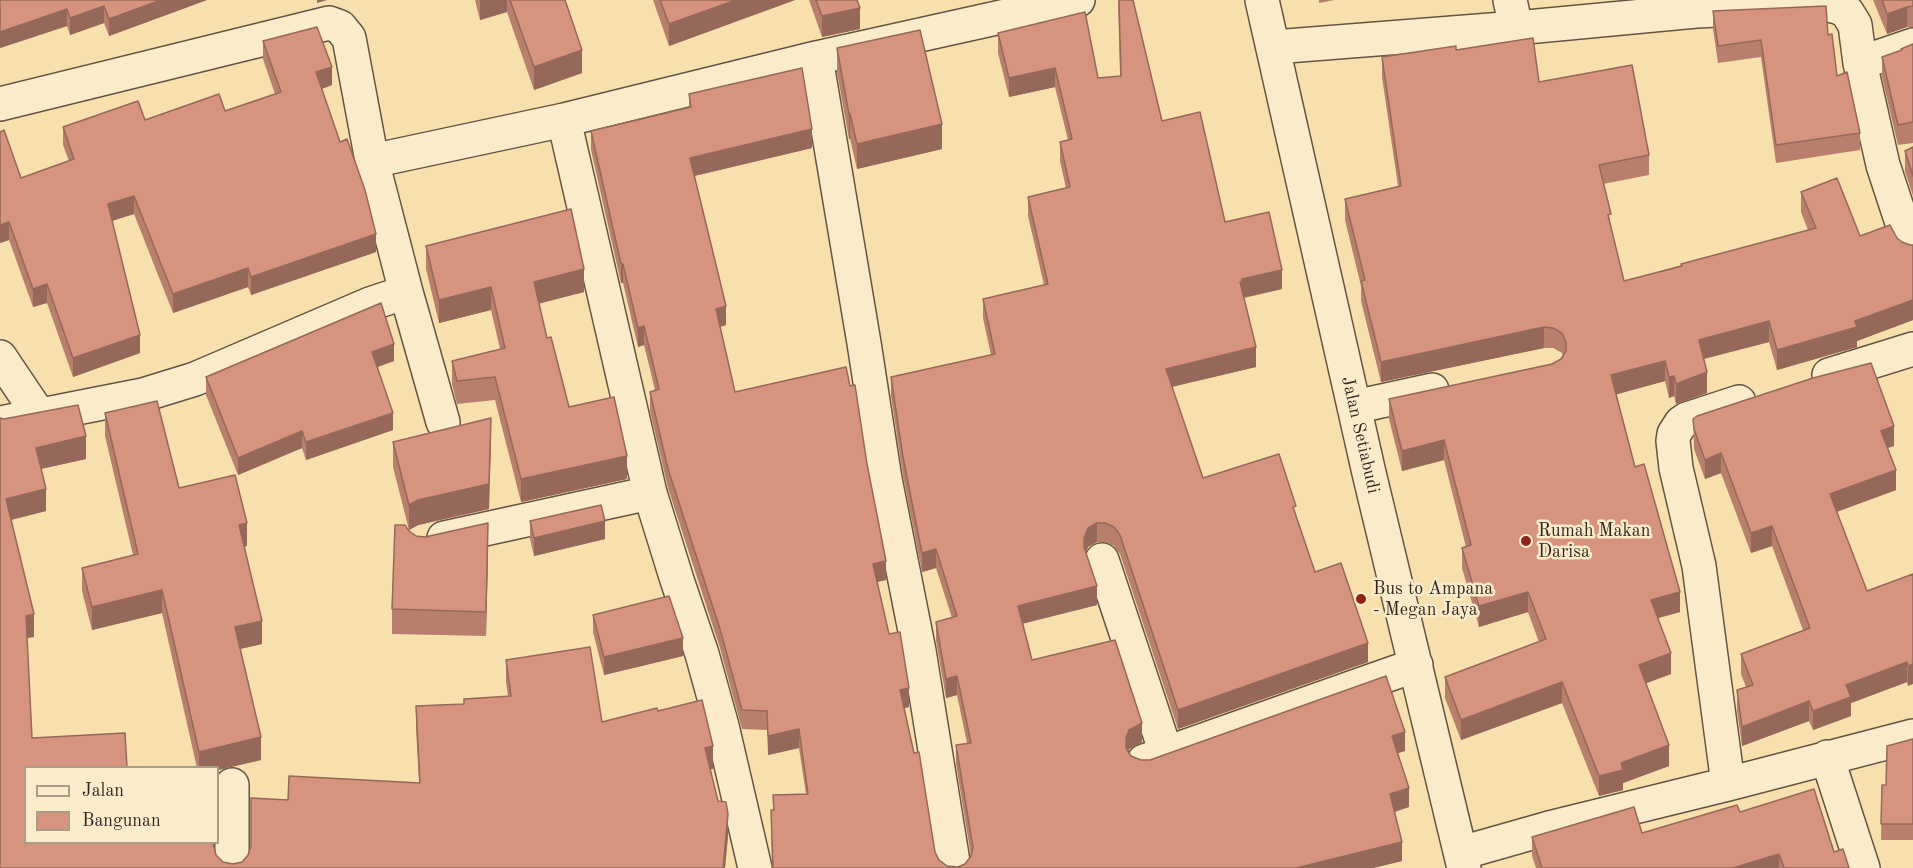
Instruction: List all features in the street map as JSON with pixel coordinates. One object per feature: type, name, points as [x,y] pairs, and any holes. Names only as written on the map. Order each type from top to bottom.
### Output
[{"type":"street","points":[[372,161],[564,120],[816,58],[1078,0]]},
{"type":"street","name":"Jalan Setiabudi","points":[[1262,0],[1354,407],[1462,860]]},
{"type":"street","points":[[1274,47],[1513,14],[1828,5],[1838,7],[1852,17],[1855,25],[1860,63],[1883,165],[1909,244],[1913,247]]},
{"type":"street","points":[[0,104],[329,23],[340,27],[349,38],[372,161],[443,422]]},
{"type":"street","points":[[1860,63],[1913,45]]},
{"type":"street","points":[[816,58],[885,479],[919,651],[954,868]]},
{"type":"street","points":[[564,120],[650,493],[705,664],[755,868]]},
{"type":"street","points":[[0,423],[142,395],[195,379],[370,304],[406,291]]},
{"type":"street","points":[[1797,384],[1913,349]]},
{"type":"street","points":[[0,357],[39,415]]},
{"type":"street","points":[[1354,407],[1457,385]]},
{"type":"street","points":[[1728,784],[1699,566],[1676,468],[1673,441],[1678,427],[1687,419],[1766,394]]},
{"type":"street","points":[[422,543],[650,493]]},
{"type":"street","points":[[1102,560],[1155,757],[1416,665]]},
{"type":"street","points":[[1462,860],[1549,828],[1913,736]]},
{"type":"street","points":[[1827,758],[1863,868]]},
{"type":"street","points":[[231,785],[232,868]]},
{"type":"building","points":[[0,0],[161,0],[109,19],[104,6],[70,18],[67,9],[0,32]]},
{"type":"building","points":[[510,0],[565,0],[582,50],[534,67]]},
{"type":"building","points":[[660,0],[736,0],[669,24]]},
{"type":"building","points":[[816,0],[857,0],[860,8],[822,16]]},
{"type":"building","points":[[1119,0],[1133,0],[1162,121],[1200,112],[1225,222],[1269,212],[1282,270],[1242,279],[1240,282],[1256,347],[1166,369],[1203,478],[1279,454],[1296,506],[1293,507],[1315,572],[1341,563],[1368,643],[1178,710],[1120,535],[1114,527],[1105,523],[1097,523],[1088,528],[1084,538],[1084,547],[1097,586],[1018,606],[1032,660],[1115,640],[1142,723],[1129,730],[1126,748],[1131,756],[1141,760],[1150,760],[1386,676],[1405,732],[1392,736],[1409,788],[1390,794],[1402,842],[1296,868],[773,868],[771,810],[774,810],[773,795],[808,794],[799,729],[768,736],[767,711],[742,710],[720,629],[668,469],[650,392],[659,389],[644,326],[638,328],[623,264],[621,264],[591,131],[691,107],[689,94],[802,68],[812,129],[690,158],[726,306],[716,309],[735,392],[846,367],[850,386],[855,385],[867,464],[886,561],[873,564],[889,634],[900,632],[909,688],[900,690],[914,753],[919,752],[935,852],[939,860],[947,866],[958,867],[965,864],[971,856],[973,847],[956,745],[971,743],[957,676],[946,679],[936,622],[957,616],[936,549],[922,553],[903,457],[891,377],[995,354],[983,299],[1048,284],[1028,197],[1070,187],[1060,142],[1072,139],[1055,68],[1009,78],[998,33],[1085,12],[1098,78],[1121,76]]},
{"type":"building","points":[[1882,0],[1913,0],[1913,6],[1887,14]]},
{"type":"building","points":[[1826,6],[1828,35],[1832,34],[1837,76],[1847,72],[1860,133],[1776,145],[1761,40],[1718,46],[1713,11]]},
{"type":"building","points":[[317,27],[332,67],[316,72],[340,142],[347,139],[365,190],[376,234],[251,277],[248,268],[173,294],[134,196],[108,204],[140,335],[73,358],[47,284],[33,289],[9,222],[0,225],[0,132],[4,130],[21,178],[74,159],[63,127],[138,101],[145,120],[219,94],[225,111],[281,92],[263,41]]},
{"type":"building","points":[[920,30],[942,124],[857,144],[837,48]]},
{"type":"building","points":[[1533,38],[1539,82],[1632,65],[1649,155],[1599,165],[1624,281],[1816,228],[1801,192],[1837,178],[1860,236],[1890,225],[1897,238],[1913,245],[1913,300],[1855,321],[1857,327],[1777,350],[1769,321],[1699,340],[1707,372],[1676,384],[1674,376],[1669,377],[1665,361],[1611,375],[1635,467],[1644,464],[1680,592],[1651,600],[1671,653],[1639,665],[1669,745],[1621,763],[1623,770],[1599,776],[1562,682],[1461,720],[1445,677],[1546,639],[1528,592],[1479,606],[1462,548],[1471,545],[1444,440],[1402,451],[1389,399],[1552,364],[1561,359],[1566,351],[1566,342],[1562,333],[1553,328],[1544,327],[1381,362],[1361,281],[1365,280],[1345,199],[1401,186],[1382,57],[1456,46],[1456,50]]},
{"type":"building","points":[[1913,44],[1913,122],[1898,125],[1882,57]]},
{"type":"building","points":[[1913,147],[1913,176],[1905,151]]},
{"type":"building","points":[[571,209],[584,269],[534,282],[547,338],[551,337],[569,407],[614,397],[627,456],[521,479],[495,377],[457,381],[452,361],[505,348],[491,287],[439,300],[426,246]]},
{"type":"building","points":[[381,303],[394,344],[372,352],[393,413],[306,442],[302,431],[238,458],[206,377]]},
{"type":"building","points":[[1871,363],[1894,426],[1881,431],[1896,470],[1830,494],[1867,591],[1913,574],[1913,664],[1908,666],[1907,662],[1846,685],[1851,697],[1813,711],[1809,701],[1742,727],[1737,690],[1753,685],[1741,654],[1810,628],[1772,526],[1751,533],[1721,453],[1705,460],[1694,429],[1693,419],[1813,378]]},
{"type":"building","points":[[157,401],[179,488],[235,475],[247,523],[239,525],[262,621],[235,627],[261,737],[199,752],[162,590],[92,607],[82,568],[138,554],[105,413]]},
{"type":"building","points":[[78,405],[86,436],[36,448],[46,489],[6,499],[34,614],[26,616],[32,738],[125,733],[127,766],[24,766],[24,844],[213,844],[216,855],[223,862],[233,864],[242,862],[251,846],[251,798],[288,800],[289,776],[420,783],[416,706],[464,704],[464,699],[511,696],[506,660],[590,647],[602,722],[657,708],[658,711],[702,700],[713,746],[705,748],[718,801],[726,802],[728,814],[723,868],[0,868],[0,418]]},
{"type":"building","points":[[491,418],[489,484],[418,500],[409,505],[393,442]]},
{"type":"building","points":[[601,505],[605,521],[534,538],[530,521]]},
{"type":"building","points":[[488,523],[486,612],[392,609],[395,525],[405,525],[416,536],[425,537]]},
{"type":"building","points":[[669,596],[683,638],[604,657],[593,615]]},
{"type":"building","points":[[1913,739],[1913,824],[1881,824],[1882,785],[1886,785],[1887,746]]},
{"type":"building","points":[[1814,789],[1834,852],[1843,849],[1849,868],[1784,868],[1779,854],[1733,868],[1542,868],[1532,837],[1634,807],[1642,833],[1737,805],[1740,812]]},
{"type":"place","name":"Rumah Makan Darisa","points":[[1526,541]]},
{"type":"place","name":"Bus to Ampana - Megan Jaya","points":[[1361,599]]}]
